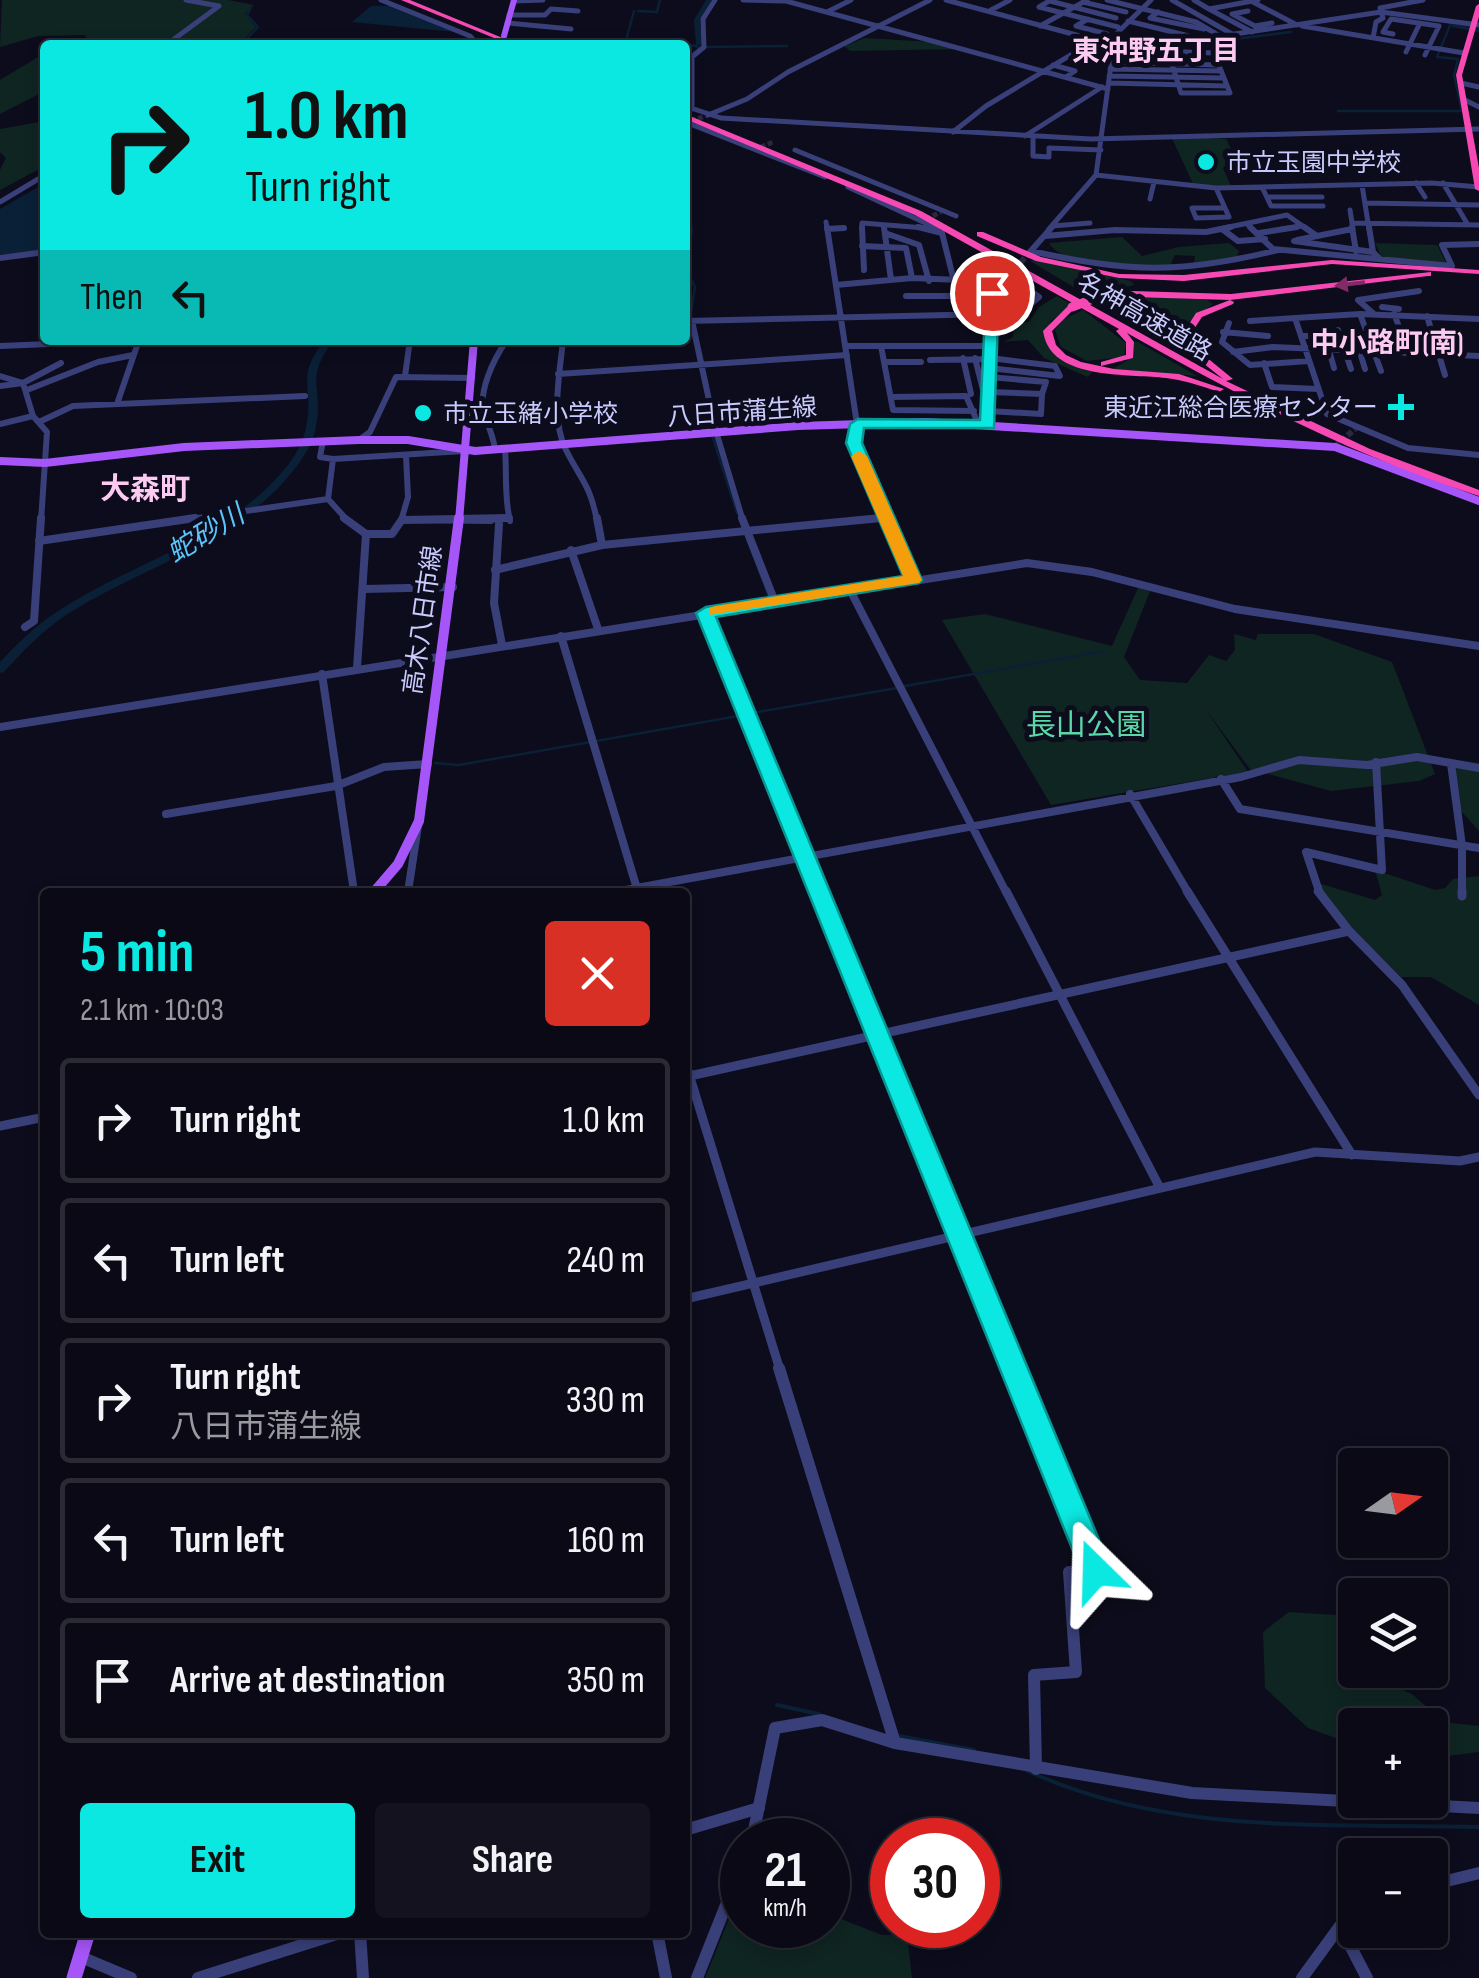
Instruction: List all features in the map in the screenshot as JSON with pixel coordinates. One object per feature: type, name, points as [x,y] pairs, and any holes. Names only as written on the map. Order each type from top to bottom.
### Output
[{"type":"highway","points":[[395,0],[503,40]]},
{"type":"highway","points":[[404,0],[504,40]]},
{"type":"highway","points":[[1477,19],[1464,52],[1461,83],[1476,131],[1479,188]]},
{"type":"highway","name":"名神高速道路","points":[[690,118],[888,194],[1011,254],[1232,382],[1479,490]]},
{"type":"highway","name":"名神高速道路","points":[[690,118],[928,217],[1237,391],[1367,451],[1479,490]]},
{"type":"highway","points":[[888,194],[1015,250],[1064,266],[1150,278],[1218,276]]},
{"type":"highway","points":[[1367,451],[1205,384],[1162,374],[1094,368],[1064,356],[1048,340],[1047,331],[1073,309],[1102,297],[1218,276],[1332,262],[1479,274]]},
{"type":"highway","points":[[1102,297],[1255,295],[1425,274],[1479,274]]},
{"type":"highway","points":[[1232,382],[1196,353],[1188,332],[1191,322],[1209,309],[1255,295]]},
{"type":"highway","points":[[1073,309],[1052,331],[1058,347],[1095,364],[1125,360],[1133,350],[1130,342],[1098,312]]},
{"type":"main road","points":[[506,40],[514,1]]},
{"type":"main road","name":"高木八日市線","points":[[377,888],[398,864],[418,821],[453,587],[474,345]]},
{"type":"main road","name":"八日市蒲生線","points":[[0,461],[45,464],[184,447],[359,440],[408,440],[466,450],[564,447],[926,416],[983,424],[1335,446],[1479,502]]},
{"type":"main road","points":[[74,1978],[86,1938]]},
{"type":"street","points":[[173,40],[219,6],[186,0]]},
{"type":"street","points":[[382,0],[474,40]]},
{"type":"street","points":[[514,1],[543,0]]},
{"type":"street","points":[[690,82],[692,58],[703,48],[703,19],[716,0]]},
{"type":"street","points":[[743,0],[773,0],[826,12],[1066,76],[1218,65]]},
{"type":"street","points":[[826,12],[852,0]]},
{"type":"street","points":[[708,115],[747,99],[930,0]]},
{"type":"street","points":[[946,0],[1114,43],[1254,33],[1380,12],[1477,19]]},
{"type":"street","points":[[989,11],[1010,0]]},
{"type":"street","points":[[1037,0],[1075,4],[1116,18]]},
{"type":"street","points":[[1110,0],[1173,16],[1220,36]]},
{"type":"street","points":[[953,132],[986,106],[1147,10],[1151,0]]},
{"type":"street","points":[[1162,0],[1234,35]]},
{"type":"street","points":[[1172,0],[1195,16]]},
{"type":"street","points":[[1194,0],[1254,33]]},
{"type":"street","points":[[1380,12],[1380,8],[1423,0]]},
{"type":"street","points":[[1049,1],[1040,6],[1116,28]]},
{"type":"street","points":[[1040,26],[1086,1],[1126,12]]},
{"type":"street","points":[[1195,16],[1210,9],[1254,1],[1299,25],[1332,35],[1464,52]]},
{"type":"street","points":[[1106,23],[1134,4]]},
{"type":"street","points":[[1236,4],[1282,28]]},
{"type":"street","points":[[537,26],[551,9],[578,11]]},
{"type":"street","points":[[1248,11],[1232,14],[1255,26],[1272,23]]},
{"type":"street","points":[[1140,24],[1158,12]]},
{"type":"street","points":[[1373,38],[1376,22],[1383,18],[1380,12]]},
{"type":"street","points":[[1173,16],[1186,13]]},
{"type":"street","points":[[1385,48],[1405,14]]},
{"type":"street","points":[[508,19],[545,15]]},
{"type":"street","points":[[1150,18],[1207,29]]},
{"type":"street","points":[[1393,34],[1383,32],[1391,18],[1439,26]]},
{"type":"street","points":[[1433,18],[1439,26]]},
{"type":"street","points":[[508,19],[571,29]]},
{"type":"street","points":[[1106,34],[1076,26],[1085,20],[1116,28]]},
{"type":"street","points":[[1128,21],[1197,38]]},
{"type":"street","points":[[1406,52],[1420,23]]},
{"type":"street","points":[[1425,55],[1439,26]]},
{"type":"street","points":[[1116,28],[1096,175],[1030,252],[1097,266],[1160,271],[1206,268],[1280,249],[1452,266],[1442,245],[1479,244]]},
{"type":"street","points":[[1182,41],[1192,52]]},
{"type":"street","points":[[1177,50],[1214,53],[1227,86],[1173,67],[1177,50]]},
{"type":"street","points":[[1030,138],[1130,56],[1224,78]]},
{"type":"street","points":[[1056,63],[1086,68]]},
{"type":"street","points":[[1056,63],[1076,71],[1066,76]]},
{"type":"street","points":[[1109,74],[1218,65]]},
{"type":"street","points":[[1461,83],[1479,87]]},
{"type":"street","points":[[1465,100],[1479,106]]},
{"type":"street","points":[[690,117],[1030,138],[1088,144],[1088,150]]},
{"type":"street","points":[[690,118],[924,220],[936,228],[951,278]]},
{"type":"street","points":[[1030,138],[1391,133],[1433,128],[1476,131]]},
{"type":"street","points":[[1433,128],[1438,134]]},
{"type":"street","points":[[1030,138],[1033,156],[1049,157],[1049,148],[1101,150]]},
{"type":"street","points":[[795,150],[956,216]]},
{"type":"street","points":[[1096,175],[1216,188],[1416,183],[1479,188]]},
{"type":"street","points":[[1136,193],[1139,180]]},
{"type":"street","points":[[0,204],[40,181]]},
{"type":"street","points":[[1150,199],[1154,182]]},
{"type":"street","points":[[1416,183],[1425,197]]},
{"type":"street","points":[[1443,183],[1468,225]]},
{"type":"street","points":[[1322,185],[1324,216]]},
{"type":"street","points":[[1362,185],[1373,252],[1382,261]]},
{"type":"street","points":[[1198,187],[1207,208]]},
{"type":"street","points":[[1262,187],[1271,206],[1323,206]]},
{"type":"street","points":[[1216,188],[1225,208],[1229,217],[1196,218],[1192,208],[1225,208]]},
{"type":"street","points":[[1268,197],[1322,196]]},
{"type":"street","points":[[1365,203],[1479,205]]},
{"type":"street","points":[[1350,210],[1356,250]]},
{"type":"street","points":[[1045,236],[1222,229],[1287,215],[1317,236]]},
{"type":"street","points":[[1373,252],[1294,241],[1369,222],[1479,225]]},
{"type":"street","points":[[1052,226],[1090,223]]},
{"type":"street","points":[[864,270],[860,224],[910,236],[922,246],[944,246]]},
{"type":"street","points":[[1246,224],[1280,249]]},
{"type":"street","points":[[844,228],[827,226],[858,424],[854,443],[913,580]]},
{"type":"street","points":[[1222,229],[1238,241],[1302,226]]},
{"type":"street","points":[[884,229],[936,228]]},
{"type":"street","points":[[884,229],[891,280]]},
{"type":"street","points":[[862,246],[906,248],[912,278]]},
{"type":"street","points":[[922,246],[928,280]]},
{"type":"street","points":[[0,260],[40,255]]},
{"type":"street","points":[[862,259],[887,258]]},
{"type":"street","points":[[983,424],[988,411],[991,312],[995,294],[1014,268]]},
{"type":"street","points":[[836,285],[928,280]]},
{"type":"street","points":[[902,314],[910,284],[928,280],[986,282],[995,294]]},
{"type":"street","points":[[1006,310],[1012,294],[1022,285],[1039,296],[1024,309]]},
{"type":"street","points":[[1374,314],[1358,300],[1419,291]]},
{"type":"street","points":[[1395,294],[1410,354]]},
{"type":"street","points":[[906,296],[952,296],[958,314]]},
{"type":"street","points":[[928,296],[929,314]]},
{"type":"street","points":[[1382,307],[1427,316],[1479,319]]},
{"type":"street","points":[[690,321],[1034,309]]},
{"type":"street","points":[[1250,321],[1397,312]]},
{"type":"street","points":[[1360,314],[1381,371]]},
{"type":"street","points":[[1324,316],[1352,369]]},
{"type":"street","points":[[1427,316],[1445,375]]},
{"type":"street","points":[[1312,317],[1317,328]]},
{"type":"street","points":[[1295,318],[1327,414],[1408,448],[1479,455]]},
{"type":"street","points":[[1229,323],[1222,342],[1250,365],[1309,361]]},
{"type":"street","points":[[690,328],[716,432],[775,602]]},
{"type":"street","points":[[1223,332],[1268,333],[1273,347]]},
{"type":"street","points":[[1354,332],[1365,369]]},
{"type":"street","points":[[1302,336],[1325,336],[1334,368]]},
{"type":"street","points":[[0,346],[40,344]]},
{"type":"street","points":[[117,404],[137,345]]},
{"type":"street","points":[[404,376],[409,345]]},
{"type":"street","points":[[404,520],[499,524],[512,518],[504,496],[508,486],[500,449],[482,414],[491,362],[503,345]]},
{"type":"street","points":[[561,345],[558,374],[564,447],[590,487],[602,545]]},
{"type":"street","points":[[558,374],[700,365],[881,346],[989,346]]},
{"type":"street","points":[[881,346],[893,410],[926,416],[974,410]]},
{"type":"street","points":[[960,346],[974,410],[983,424]]},
{"type":"street","points":[[973,346],[978,370]]},
{"type":"street","points":[[1233,352],[1273,347],[1479,356]]},
{"type":"street","points":[[0,394],[98,362],[133,356]]},
{"type":"street","points":[[930,360],[990,358],[1055,366],[1060,376],[1057,388]]},
{"type":"street","points":[[884,362],[922,362]]},
{"type":"street","points":[[0,386],[22,386],[61,364]]},
{"type":"street","points":[[1264,364],[1272,387],[1318,389]]},
{"type":"street","points":[[966,370],[1046,382],[1041,414],[988,411]]},
{"type":"street","points":[[0,376],[22,386],[36,419],[47,432],[34,621],[25,627],[29,626]]},
{"type":"street","points":[[968,382],[988,376],[1060,376]]},
{"type":"street","points":[[359,440],[370,432],[396,377],[472,378]]},
{"type":"street","points":[[891,396],[1042,394]]},
{"type":"street","points":[[0,424],[36,419],[73,406],[306,396]]},
{"type":"street","points":[[319,441],[320,456],[333,459],[466,450]]},
{"type":"street","points":[[333,459],[328,499],[338,514],[366,534],[392,534],[404,520],[409,501],[406,455]]},
{"type":"street","points":[[38,542],[328,499]]},
{"type":"street","points":[[495,570],[602,545],[884,518]]},
{"type":"street","points":[[499,524],[494,603],[502,645]]},
{"type":"street","points":[[358,668],[366,534]]},
{"type":"street","points":[[570,550],[598,629]]},
{"type":"street","points":[[0,727],[985,568],[1046,563],[1236,609],[1479,646]]},
{"type":"street","points":[[364,589],[453,587]]},
{"type":"street","points":[[850,590],[1160,1188]]},
{"type":"street","points":[[706,613],[1096,1571],[1069,1572],[1076,1672],[1034,1675],[1036,1768]]},
{"type":"street","points":[[561,636],[636,888]]},
{"type":"street","points":[[322,674],[353,888]]},
{"type":"street","points":[[647,888],[1220,780],[1299,760],[1366,766],[1417,756],[1479,768]]},
{"type":"street","points":[[1376,762],[1382,870],[1306,852],[1315,887],[1349,930],[1402,985],[1479,1095]]},
{"type":"street","points":[[1451,763],[1462,846],[1462,896]]},
{"type":"street","points":[[166,814],[336,786],[384,768],[428,764]]},
{"type":"street","points":[[1220,780],[1240,809],[1479,848]]},
{"type":"street","points":[[1130,794],[1227,959],[1352,1155]]},
{"type":"street","points":[[409,888],[418,821]]},
{"type":"street","points":[[690,1076],[1349,930]]},
{"type":"street","points":[[690,1086],[755,1283],[895,1743]]},
{"type":"street","points":[[0,1126],[40,1117]]},
{"type":"street","points":[[690,1299],[1315,1152],[1460,1162],[1479,1156]]},
{"type":"street","points":[[756,1818],[775,1728],[822,1720],[895,1743],[1230,1797],[1479,1808]]},
{"type":"street","points":[[690,1828],[758,1808]]},
{"type":"street","points":[[1448,1881],[1479,1873]]},
{"type":"street","points":[[697,1978],[720,1920]]},
{"type":"street","points":[[1302,1978],[1338,1929]]},
{"type":"street","points":[[198,1978],[325,1938]]},
{"type":"street","points":[[360,1938],[363,1978]]},
{"type":"street","points":[[658,1938],[666,1978]]},
{"type":"street","points":[[1351,1948],[1367,1978]]},
{"type":"street","points":[[81,1958],[131,1978]]},
{"type":"green space","points":[[2,0],[228,0],[254,5],[245,14],[256,27],[243,40],[86,40],[85,35],[38,36],[0,47]]},
{"type":"green space","points":[[865,38],[932,42],[963,49],[850,51],[844,46]]},
{"type":"green space","points":[[40,56],[40,94],[0,114],[0,80]]},
{"type":"green space","points":[[40,122],[40,169],[0,190],[0,170],[6,158],[0,152],[0,129]]},
{"type":"green space","points":[[1171,136],[1226,139],[1235,156],[1223,168],[1231,186],[1194,186]]},
{"type":"green space","points":[[1122,237],[1142,256],[1179,247],[1229,243],[1239,251],[1237,256],[1193,268],[1195,256],[1175,255],[1168,270],[1156,270],[1085,262],[1056,251],[1049,243]]},
{"type":"green space","points":[[1375,243],[1437,245],[1447,264],[1382,258]]},
{"type":"green space","points":[[1030,261],[1131,281],[1134,285],[1090,297]]},
{"type":"green space","points":[[1057,296],[1072,305],[1051,321],[1045,340],[1059,356],[1094,370],[1088,377],[1044,358],[1028,340],[1004,342],[1013,337],[1014,323],[1029,322],[1039,307]]},
{"type":"green space","points":[[1138,296],[1207,300],[1213,304],[1187,323],[1186,343],[1194,354],[1188,355],[1099,303]]},
{"type":"green space","points":[[1083,310],[1126,343],[1124,357],[1087,361],[1061,347],[1055,330],[1064,319]]},
{"type":"green space","points":[[1134,342],[1197,376],[1113,369],[1133,357]]},
{"type":"green space","name":"長山公園","points":[[1138,588],[1150,591],[1124,657],[1140,680],[1187,683],[1209,655],[1226,661],[1235,650],[1234,634],[1256,640],[1258,634],[1314,634],[1392,662],[1435,774],[1419,781],[1331,791],[1250,769],[1206,710],[1248,772],[1051,805],[942,620],[985,614],[1112,646]]},
{"type":"green space","points":[[1446,758],[1479,763],[1479,831],[1452,801]]},
{"type":"green space","points":[[1375,870],[1435,890],[1445,888],[1453,879],[1479,876],[1479,1005],[1431,977],[1401,977],[1333,909],[1318,883],[1375,900],[1382,895]]},
{"type":"green space","points":[[1289,1612],[1336,1615],[1338,1688],[1398,1688],[1428,1708],[1338,1708],[1338,1739],[1308,1728],[1265,1688],[1263,1632]]},
{"type":"green space","points":[[1448,1722],[1479,1726],[1479,1752],[1448,1756]]},
{"type":"green space","points":[[850,1923],[870,1930],[870,1948],[909,1948],[912,1978],[705,1978],[720,1941],[720,1948],[850,1948]]},
{"type":"water","points":[[371,6],[395,6],[455,32],[352,22]]},
{"type":"water","points":[[40,186],[40,251],[0,255],[0,209]]},
{"type":"waterway","points":[[638,11],[657,12],[660,0]]},
{"type":"waterway","name":"蛇砂川","points":[[690,46],[699,45],[697,20],[709,0]]},
{"type":"waterway","points":[[246,40],[258,27],[247,15],[251,8]]},
{"type":"waterway","points":[[626,40],[634,11]]},
{"type":"waterway","points":[[1338,111],[1462,111],[1454,75],[1458,59],[1437,57],[1451,23]]},
{"type":"waterway","points":[[1453,26],[1479,30]]},
{"type":"waterway","points":[[1102,46],[1195,44],[1291,32]]},
{"type":"waterway","points":[[694,52],[700,48],[695,46]]},
{"type":"waterway","points":[[706,47],[787,46]]},
{"type":"waterway","points":[[690,59],[690,100]]},
{"type":"waterway","points":[[690,222],[690,242]]},
{"type":"waterway","points":[[690,276],[695,287],[690,319]]},
{"type":"waterway","name":"蛇砂川","points":[[0,669],[28,639],[60,615],[201,540],[274,487],[306,444],[313,411],[311,372],[326,345]]},
{"type":"waterway","points":[[712,435],[737,513]]},
{"type":"waterway","points":[[747,539],[769,597]]},
{"type":"waterway","points":[[905,686],[1105,651]]},
{"type":"waterway","points":[[752,713],[897,688]]},
{"type":"waterway","points":[[435,763],[459,765],[744,715]]},
{"type":"waterway","points":[[777,1705],[819,1714]]},
{"type":"waterway","points":[[899,1736],[974,1750]]},
{"type":"waterway","points":[[1028,1771],[1081,1792],[1136,1807],[1192,1816],[1307,1825],[1479,1827]]},
{"type":"tunnel","points":[[691,121],[708,115]]},
{"type":"tunnel","points":[[754,150],[773,142]]},
{"type":"tunnel","points":[[926,219],[941,212]]},
{"type":"tunnel","points":[[1015,269],[1029,253]]},
{"type":"tunnel","points":[[1335,447],[1357,427]]},
{"type":"slow traffic","points":[[715,611],[913,580],[859,456]]},
{"type":"place","name":"市立玉園中学校","points":[[1206,162]]},
{"type":"place","name":"東近江総合医療センター","points":[[1401,407]]},
{"type":"place","name":"市立玉緒小学校","points":[[423,413]]},
{"type":"district","name":"東沖野五丁目","points":[[1156,50]]},
{"type":"district","name":"中小路町(南)","points":[[1387,342]]},
{"type":"district","name":"大森町","points":[[145,489]]},
{"type":"route","points":[[992,293],[995,294],[990,314],[988,424],[858,424],[854,443],[913,580],[706,613],[1096,1571]]}]
